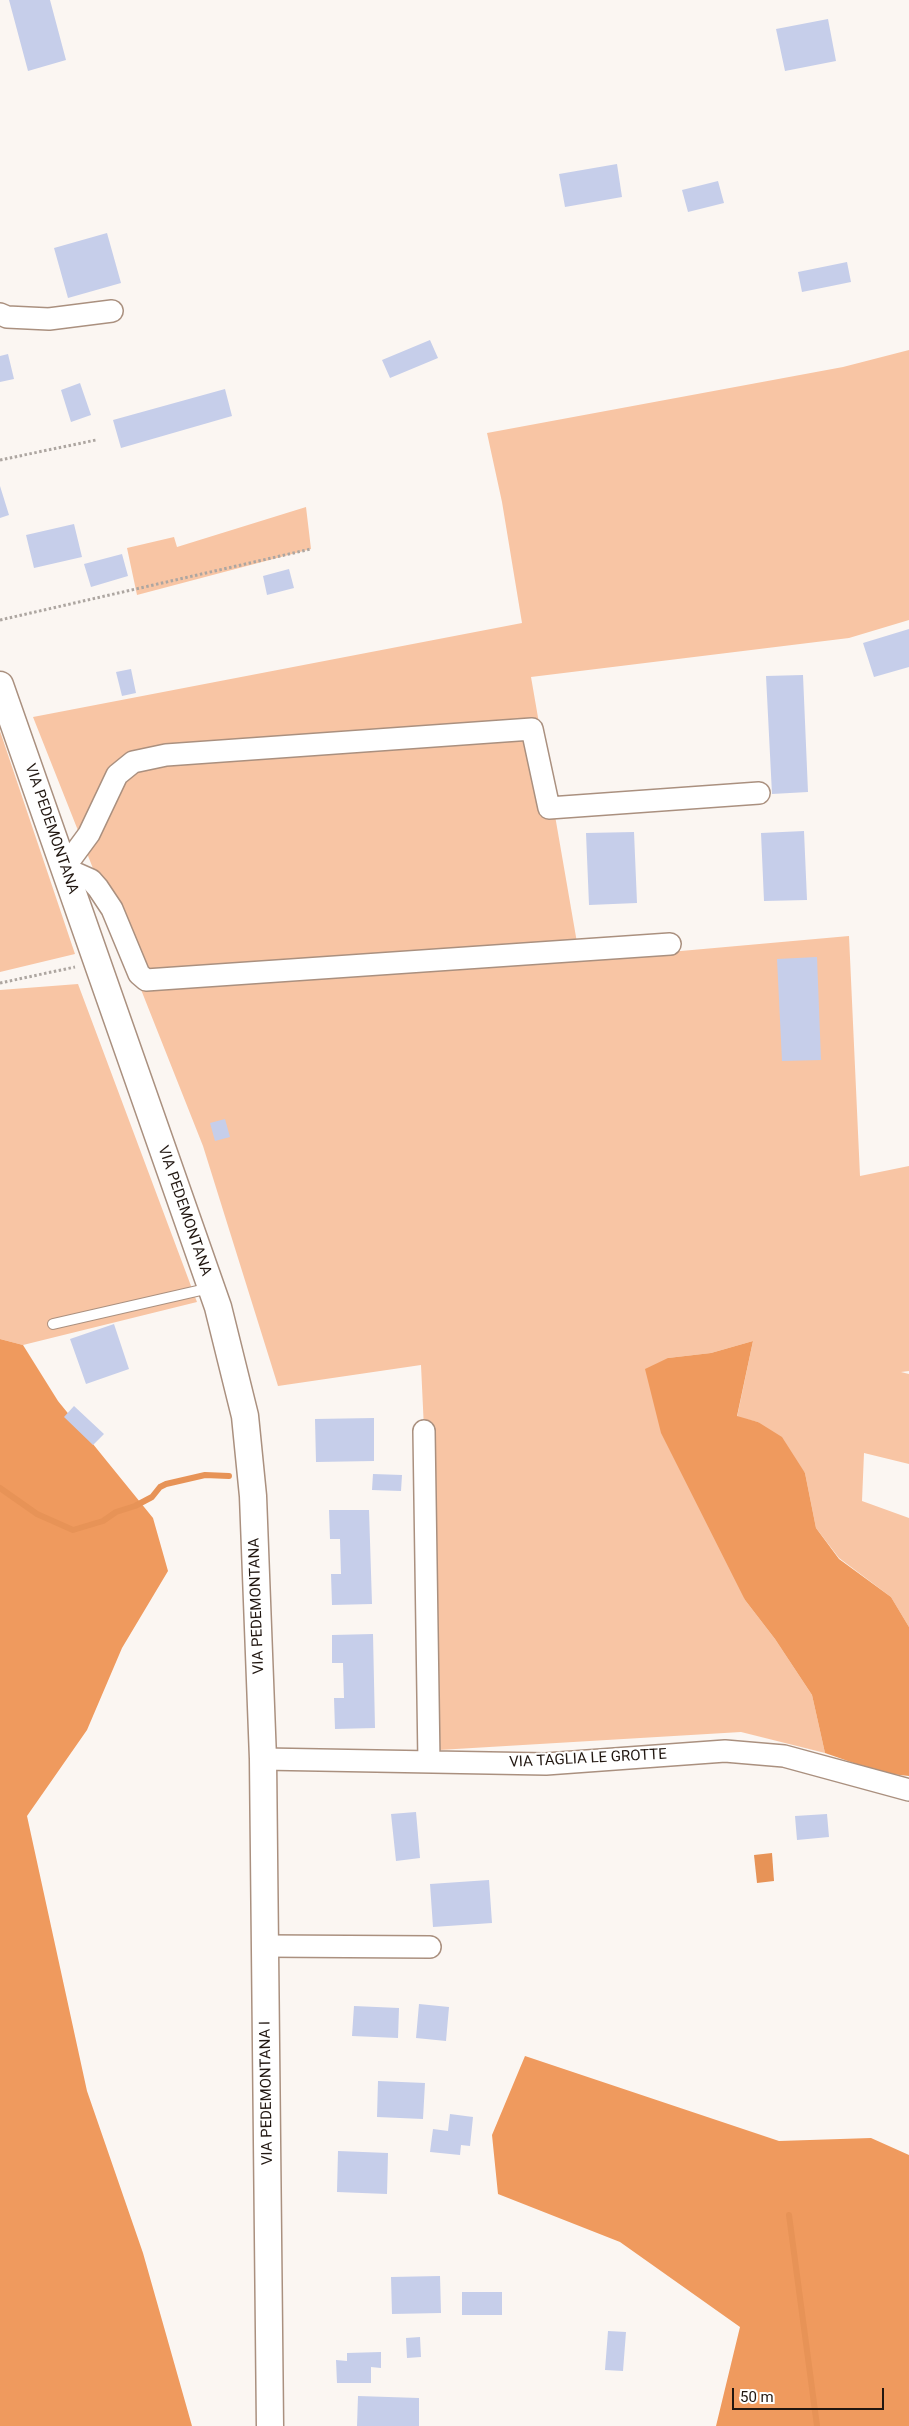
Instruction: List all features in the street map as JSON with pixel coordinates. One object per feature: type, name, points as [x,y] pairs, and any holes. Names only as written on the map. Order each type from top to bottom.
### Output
[{"type":"street","points":[[0,314],[7,317],[49,319],[112,311]]},
{"type":"street","name":"VIA PEDEMONTANA","points":[[0,684],[211,1288],[238,1382],[249,1448],[263,1759]]},
{"type":"street","points":[[670,944],[146,980],[140,974],[112,908],[98,888],[90,880],[64,868],[89,834],[117,775],[133,762],[166,755],[532,730],[549,808],[759,793]]},
{"type":"street","points":[[424,1431],[429,1762]]},
{"type":"street","name":"VIA TAGLIA LE GROTTE","points":[[263,1759],[546,1764],[725,1751],[784,1756],[909,1790]]},
{"type":"street","name":"VIA PEDEMONTANA I","points":[[263,1759],[270,2426]]},
{"type":"street","points":[[265,1946],[430,1947]]},
{"type":"lane","points":[[53,1324],[211,1288]]},
{"type":"path","points":[[0,460],[96,440]]},
{"type":"path","points":[[0,620],[311,549]]},
{"type":"path","points":[[0,983],[97,963]]},
{"type":"shaded area","points":[[909,350],[909,620],[849,638],[531,677],[580,960],[849,936],[860,1176],[909,1166],[909,1371],[901,1372],[909,1374],[909,1464],[864,1453],[862,1501],[909,1518],[909,1627],[891,1597],[839,1558],[816,1528],[805,1473],[758,1422],[737,1417],[753,1341],[711,1353],[668,1358],[745,1600],[775,1639],[812,1695],[825,1753],[741,1732],[439,1750],[421,1365],[278,1386],[203,1146],[33,717],[522,623],[502,502],[487,433],[843,367]]},
{"type":"shaded area","points":[[306,507],[311,549],[137,595],[127,548],[174,537],[177,547]]},
{"type":"shaded area","points":[[0,731],[75,954],[0,972]]},
{"type":"shaded area","points":[[78,984],[197,1302],[23,1345],[0,1339],[0,990]]},
{"type":"shaded area","points":[[0,1339],[23,1345],[58,1401],[153,1518],[168,1571],[122,1648],[87,1730],[27,1816],[87,2091],[143,2253],[192,2426],[0,2426]]},
{"type":"shaded area","points":[[753,1341],[737,1416],[758,1422],[782,1437],[805,1473],[816,1528],[839,1559],[891,1597],[909,1627],[909,1776],[882,1773],[825,1753],[812,1695],[775,1639],[745,1600],[661,1433],[645,1369],[668,1358],[711,1353]]},
{"type":"shaded area","points":[[772,1853],[774,1881],[757,1883],[754,1855]]},
{"type":"shaded area","points":[[525,2056],[779,2141],[871,2138],[909,2155],[909,2426],[716,2426],[740,2327],[620,2242],[498,2194],[492,2135]]},
{"type":"building","points":[[9,0],[50,0],[66,60],[28,71]]},
{"type":"building","points":[[828,19],[836,61],[785,71],[776,29]]},
{"type":"building","points":[[617,164],[622,197],[565,207],[559,174]]},
{"type":"building","points":[[718,181],[724,203],[688,212],[682,190]]},
{"type":"building","points":[[107,233],[121,283],[68,298],[54,248]]},
{"type":"building","points":[[847,262],[851,282],[802,292],[798,272]]},
{"type":"building","points":[[430,340],[438,358],[390,378],[382,360]]},
{"type":"building","points":[[8,354],[14,379],[0,382],[0,356]]},
{"type":"building","points":[[80,383],[91,415],[71,422],[61,390]]},
{"type":"building","points":[[225,389],[232,416],[121,448],[113,420]]},
{"type":"building","points":[[0,486],[9,515],[0,518]]},
{"type":"building","points":[[74,524],[82,557],[34,568],[26,535]]},
{"type":"building","points":[[122,554],[128,576],[91,587],[84,564]]},
{"type":"building","points":[[289,569],[294,588],[267,595],[263,576]]},
{"type":"building","points":[[909,629],[909,667],[874,677],[863,643]]},
{"type":"building","points":[[131,669],[136,693],[122,696],[116,672]]},
{"type":"building","points":[[803,675],[808,792],[772,794],[766,676]]},
{"type":"building","points":[[804,831],[807,900],[764,901],[761,833]]},
{"type":"building","points":[[634,832],[637,903],[589,905],[586,833]]},
{"type":"building","points":[[817,957],[821,1060],[782,1061],[777,959]]},
{"type":"building","points":[[225,1119],[230,1137],[215,1141],[210,1123]]},
{"type":"building","points":[[114,1324],[129,1369],[86,1384],[70,1339]]},
{"type":"building","points":[[74,1406],[104,1434],[93,1445],[64,1417]]},
{"type":"building","points":[[374,1418],[374,1461],[316,1462],[315,1419]]},
{"type":"building","points":[[373,1474],[402,1475],[401,1491],[372,1490]]},
{"type":"building","points":[[329,1510],[369,1510],[372,1604],[332,1605],[331,1574],[341,1574],[340,1539],[330,1539]]},
{"type":"building","points":[[373,1634],[375,1728],[335,1729],[334,1698],[344,1698],[343,1663],[332,1663],[332,1635]]},
{"type":"building","points":[[416,1812],[420,1858],[396,1861],[391,1814]]},
{"type":"building","points":[[827,1814],[829,1837],[797,1840],[795,1816]]},
{"type":"building","points":[[489,1880],[492,1923],[433,1927],[430,1884]]},
{"type":"building","points":[[419,2004],[449,2007],[446,2041],[416,2038]]},
{"type":"building","points":[[354,2006],[399,2008],[398,2038],[352,2036]]},
{"type":"building","points":[[378,2081],[425,2083],[423,2119],[377,2117]]},
{"type":"building","points":[[450,2114],[473,2117],[470,2146],[461,2145],[460,2155],[430,2152],[433,2129],[448,2131]]},
{"type":"building","points":[[338,2151],[388,2153],[387,2194],[337,2192]]},
{"type":"building","points":[[440,2276],[441,2313],[392,2314],[391,2277]]},
{"type":"building","points":[[462,2292],[502,2292],[502,2315],[462,2315]]},
{"type":"building","points":[[608,2331],[626,2332],[623,2371],[605,2370]]},
{"type":"building","points":[[420,2337],[421,2357],[407,2358],[406,2338]]},
{"type":"building","points":[[381,2352],[381,2368],[371,2367],[371,2383],[337,2383],[336,2360],[347,2361],[347,2353]]},
{"type":"building","points":[[358,2396],[419,2398],[419,2426],[357,2426]]},
{"type":"waterway","points":[[0,1488],[37,1514],[73,1530],[103,1521],[116,1512],[135,1506],[152,1497],[160,1487],[166,1484],[205,1475],[229,1476]]},
{"type":"waterway","points":[[789,2215],[817,2426]]}]
